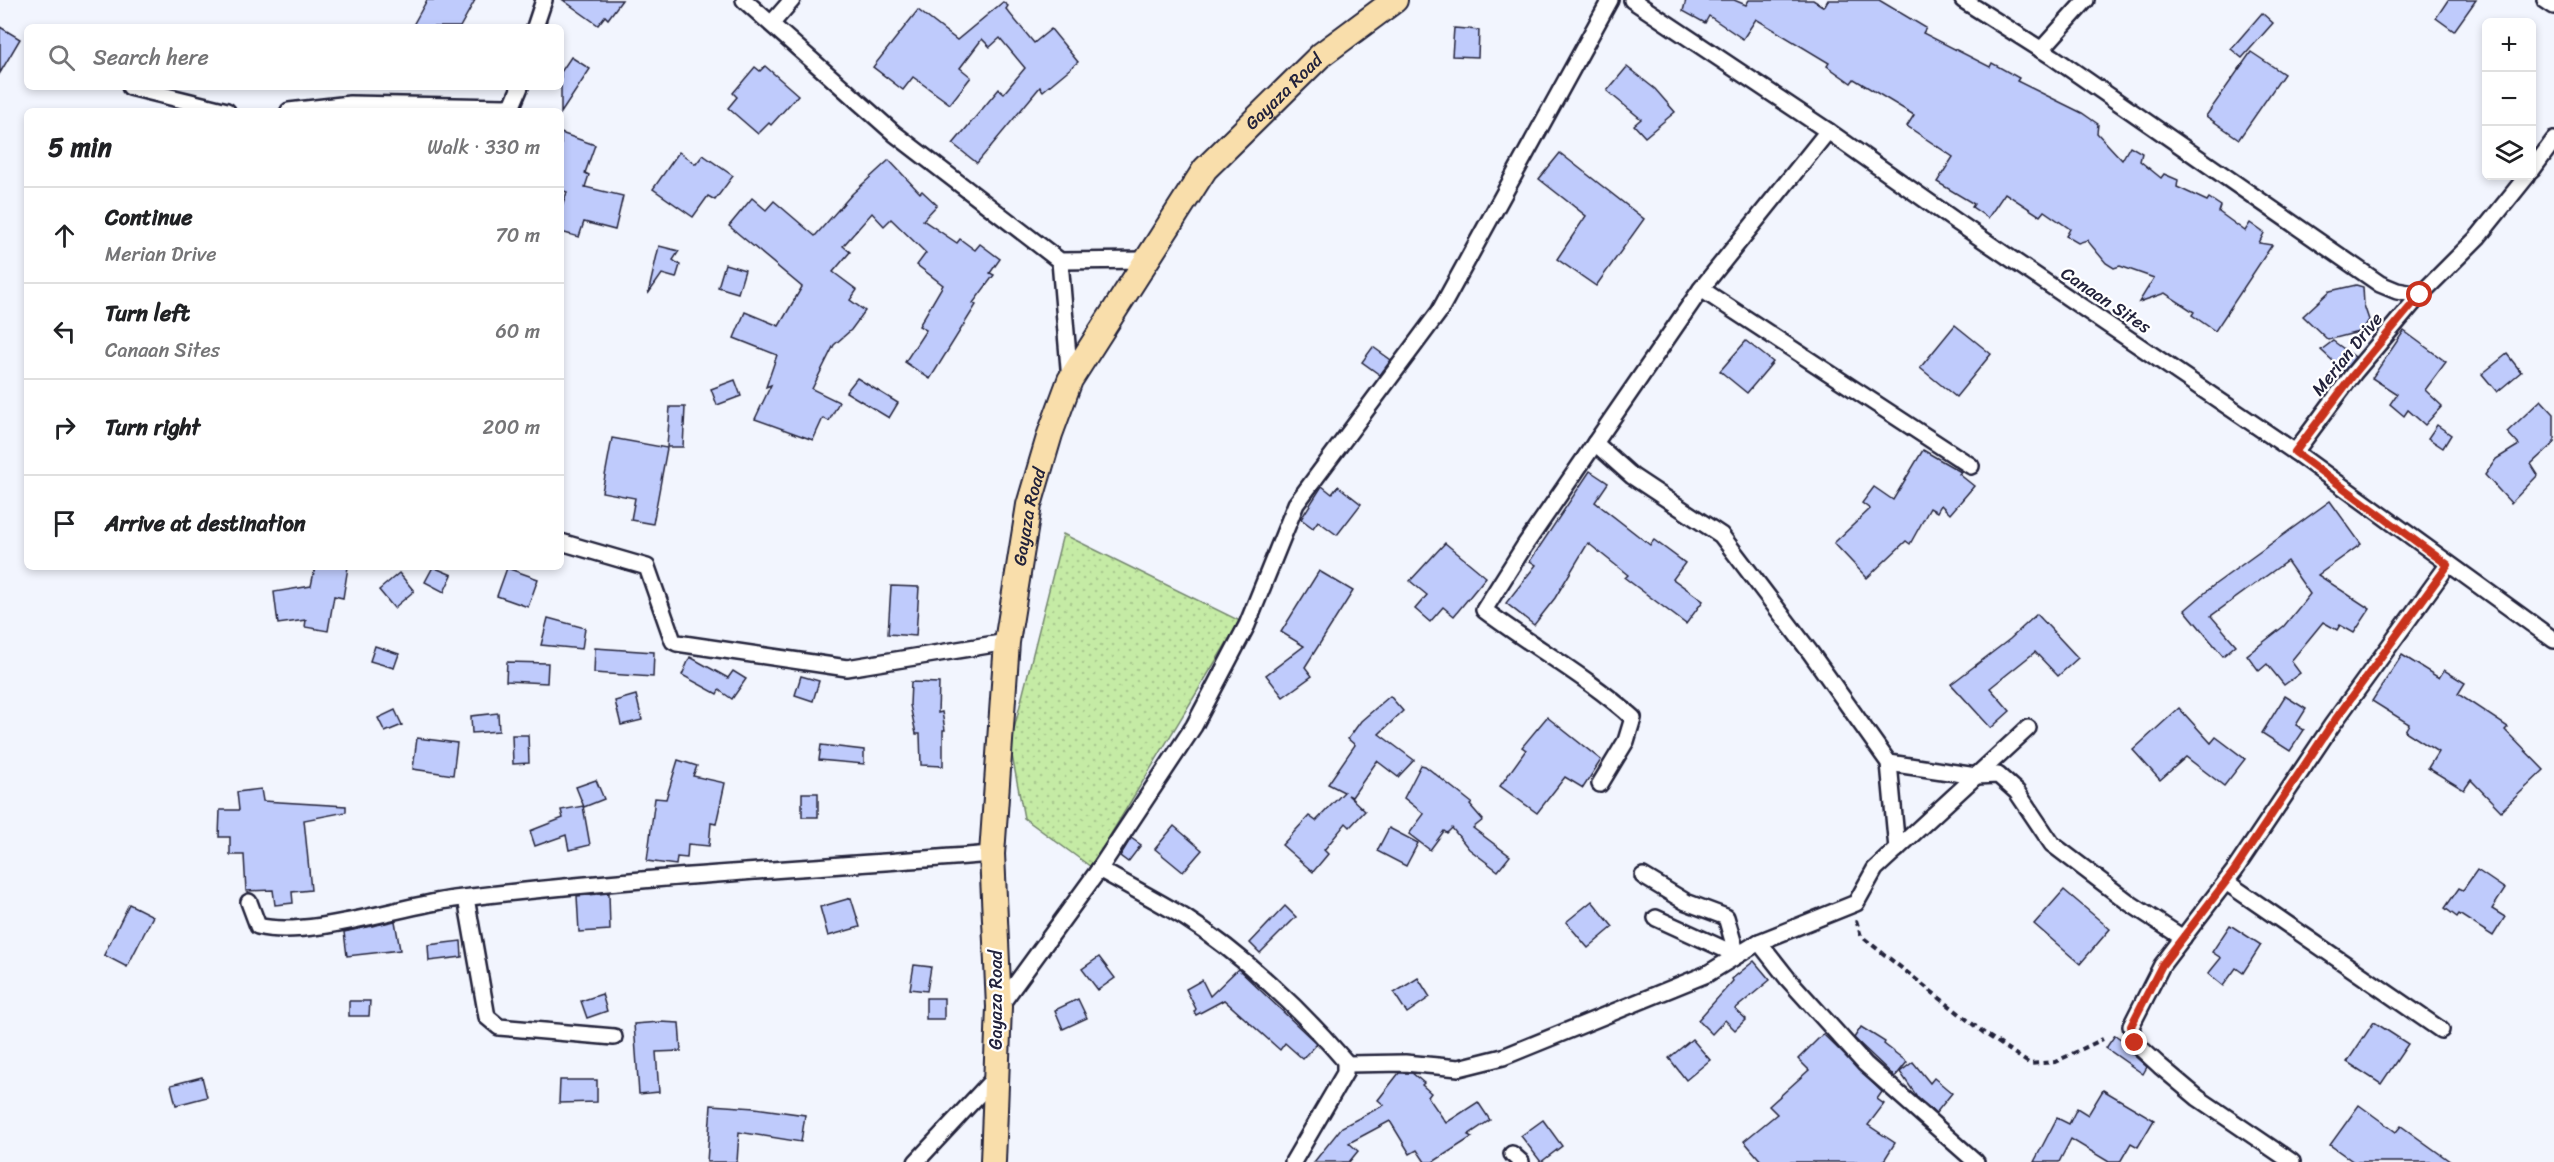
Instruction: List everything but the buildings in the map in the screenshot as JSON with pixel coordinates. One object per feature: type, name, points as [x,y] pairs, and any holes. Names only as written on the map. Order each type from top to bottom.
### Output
[{"type":"main road","name":"Gayaza Road","points":[[993,1162],[999,1007],[992,854],[1007,642],[1029,505],[1070,380],[1205,169],[1321,55],[1395,0]]},
{"type":"street","points":[[536,24],[543,0]]},
{"type":"street","points":[[744,0],[895,134],[1060,261],[1147,260]]},
{"type":"street","points":[[772,23],[792,0]]},
{"type":"street","points":[[999,1007],[1099,869],[1194,726],[1247,625],[1296,504],[1439,312],[1610,0]]},
{"type":"street","name":"Canaan Sites","points":[[1632,0],[1828,130],[1957,222],[2295,452],[2554,640]]},
{"type":"street","points":[[1963,0],[2041,50],[2380,284],[2397,291],[2420,295]]},
{"type":"street","points":[[2041,50],[2085,0]]},
{"type":"street","points":[[2545,0],[2554,6]]},
{"type":"street","points":[[142,90],[215,108]]},
{"type":"street","points":[[315,108],[350,104],[506,107],[512,106],[519,90]]},
{"type":"street","points":[[1600,784],[1626,741],[1633,718],[1613,700],[1484,610],[1701,289],[1828,130]]},
{"type":"street","points":[[2536,165],[2554,140]]},
{"type":"street","name":"Merian Drive","points":[[2295,452],[2354,374],[2420,295],[2478,237],[2524,180]]},
{"type":"street","points":[[1060,261],[1070,380]]},
{"type":"street","points":[[1701,289],[1971,466]]},
{"type":"street","points":[[1595,443],[1632,476],[1721,535],[1810,652],[1889,763],[1897,849]]},
{"type":"street","points":[[564,543],[646,567],[673,641],[677,643],[847,668],[1007,642]]},
{"type":"street","points":[[2292,1162],[2198,1098],[2135,1043],[2131,1026],[2162,965],[2226,882],[2332,724],[2448,565]]},
{"type":"street","points":[[1347,1064],[1405,1063],[1459,1068],[1503,1057],[1707,974],[1758,942],[1852,904],[1858,901],[1875,869],[2028,728]]},
{"type":"street","points":[[1889,763],[1976,776],[1998,775],[2017,792],[2052,844],[2131,904],[2182,938]]},
{"type":"street","points":[[249,902],[258,926],[290,929],[466,898],[618,882],[992,854]]},
{"type":"street","points":[[1099,869],[1185,918],[1250,968],[1309,1020],[1347,1064]]},
{"type":"street","points":[[1643,876],[1686,902],[1725,917],[1737,955]]},
{"type":"street","points":[[2226,882],[2441,1030]]},
{"type":"street","points":[[466,898],[487,1017],[493,1024],[499,1027],[614,1037]]},
{"type":"street","points":[[1656,918],[1737,955]]},
{"type":"street","points":[[1758,942],[1788,979],[1865,1064],[1976,1162]]},
{"type":"street","points":[[1293,1162],[1345,1073],[1347,1064]]},
{"type":"street","points":[[916,1162],[996,1076]]},
{"type":"path","points":[[1852,904],[1861,936],[1984,1033],[2030,1064],[2055,1062],[2103,1039]]},
{"type":"green space","points":[[1063,534],[1240,621],[1091,867],[1024,818],[1010,745]]},
{"type":"route","points":[[2135,1043],[2131,1026],[2162,965],[2234,871],[2332,724],[2448,565],[2295,452],[2354,374],[2420,295]]}]
